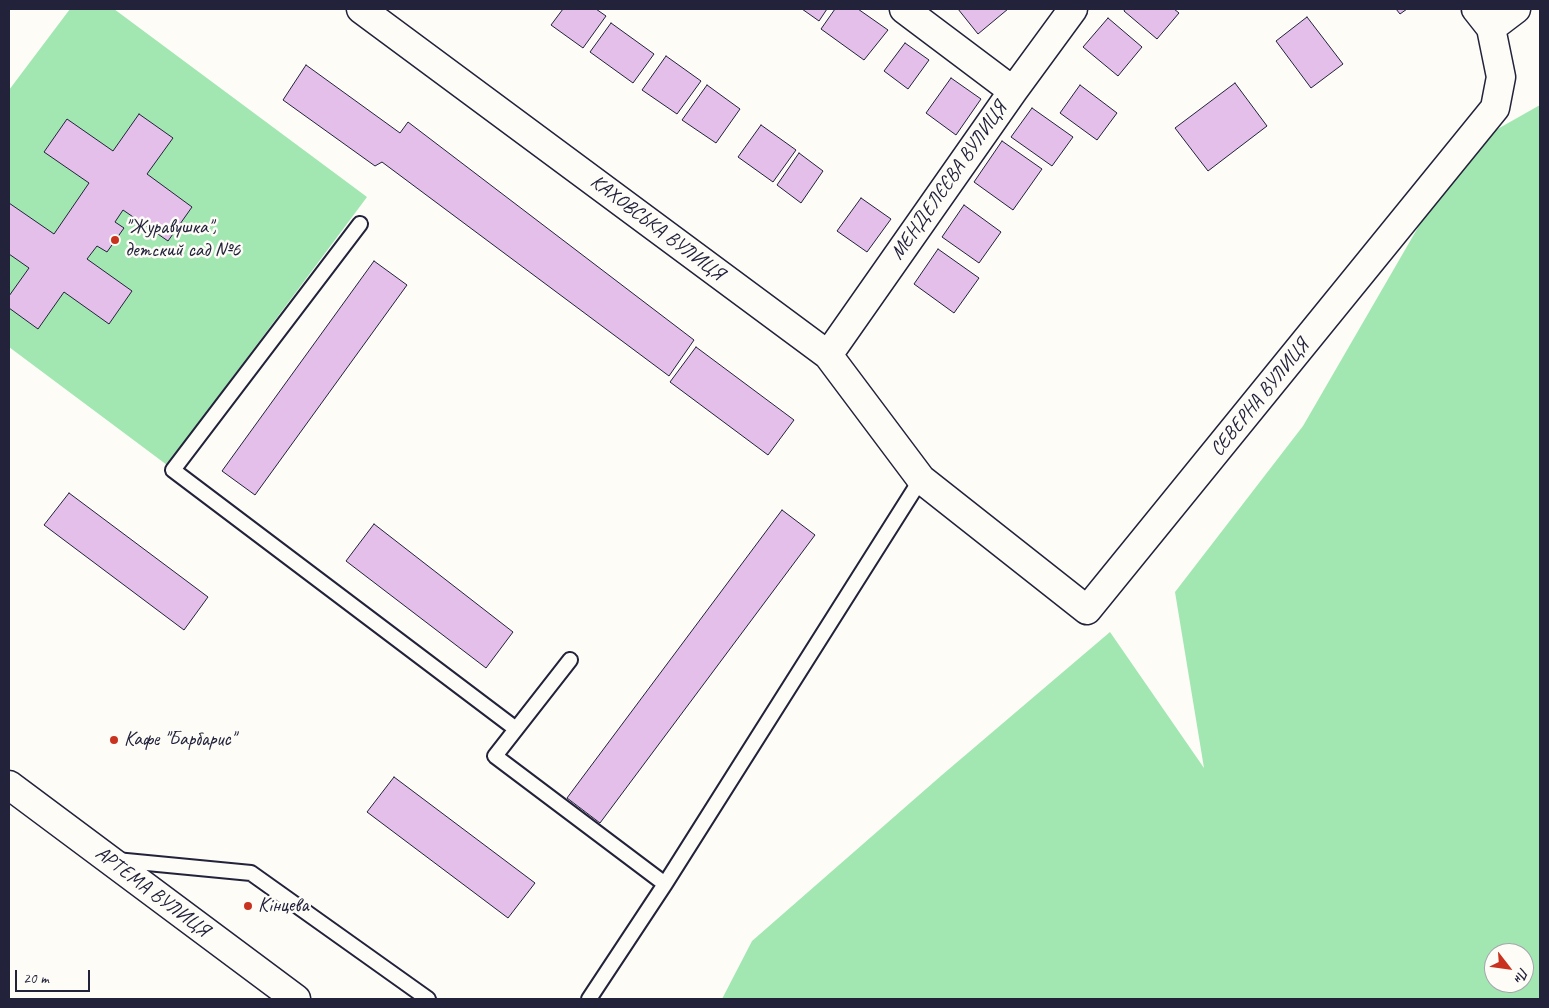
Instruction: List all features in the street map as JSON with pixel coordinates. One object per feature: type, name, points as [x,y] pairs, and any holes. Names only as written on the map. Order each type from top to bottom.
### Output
[{"type":"street","name":"КАХОВСЬКА ВУЛИЦЯ","points":[[361,9],[828,355],[921,479]]},
{"type":"street","points":[[904,9],[1013,90]]},
{"type":"street","name":"МЕНДЕЛЄЄВА ВУЛИЦЯ","points":[[828,355],[1013,90],[1073,9]]},
{"type":"street","name":"СЕВЕРНА ВУЛИЦЯ","points":[[921,479],[1087,610],[1495,108],[1501,77],[1484,18],[1516,9]]},
{"type":"street","name":"АРТЕМА ВУЛИЦЯ","points":[[9,785],[296,999]]},
{"type":"lane","points":[[360,224],[173,470],[516,729]]},
{"type":"lane","points":[[589,999],[665,884],[921,479]]},
{"type":"lane","points":[[570,660],[496,756],[665,884]]},
{"type":"lane","points":[[108,859],[251,873],[428,999]]},
{"type":"green space","points":[[70,9],[114,9],[367,197],[167,465],[9,347],[9,90]]},
{"type":"green space","points":[[1540,105],[1540,999],[722,999],[752,941],[942,775],[1110,632],[1204,768],[1175,592],[1303,426],[1464,148]]},
{"type":"building","points":[[563,9],[596,9],[606,16],[583,48],[551,25]]},
{"type":"building","points":[[802,9],[827,9],[819,21]]},
{"type":"building","points":[[835,9],[858,9],[888,30],[864,60],[821,29]]},
{"type":"building","points":[[958,9],[1008,9],[978,34]]},
{"type":"building","points":[[1125,9],[1174,9],[1179,13],[1157,39],[1124,11]]},
{"type":"building","points":[[1396,9],[1407,9],[1400,14]]},
{"type":"building","points":[[1307,17],[1343,64],[1311,88],[1276,41]]},
{"type":"building","points":[[1108,18],[1142,47],[1118,76],[1083,47]]},
{"type":"building","points":[[611,23],[654,54],[633,83],[590,52]]},
{"type":"building","points":[[905,43],[929,60],[908,89],[884,71]]},
{"type":"building","points":[[666,56],[701,81],[677,114],[642,90]]},
{"type":"building","points":[[306,65],[400,133],[408,122],[694,340],[669,376],[382,162],[375,166],[283,100]]},
{"type":"building","points":[[951,78],[981,99],[956,135],[926,113]]},
{"type":"building","points":[[1235,83],[1267,126],[1208,171],[1175,128]]},
{"type":"building","points":[[707,85],[740,109],[716,143],[682,120]]},
{"type":"building","points":[[1080,85],[1117,113],[1097,140],[1060,113]]},
{"type":"building","points":[[1032,108],[1073,137],[1052,166],[1011,137]]},
{"type":"building","points":[[139,114],[173,138],[147,174],[192,207],[168,241],[123,210],[115,222],[124,228],[107,252],[97,246],[87,259],[132,291],[109,324],[64,292],[38,329],[9,308],[9,296],[29,268],[9,254],[9,203],[54,234],[89,183],[44,152],[67,119],[113,151]]},
{"type":"building","points":[[761,125],[796,150],[773,182],[738,157]]},
{"type":"building","points":[[1002,141],[1042,169],[1013,210],[974,182]]},
{"type":"building","points":[[799,153],[823,171],[801,203],[777,185]]},
{"type":"building","points":[[861,198],[891,219],[867,252],[837,231]]},
{"type":"building","points":[[964,205],[1001,232],[979,263],[942,237]]},
{"type":"building","points":[[938,249],[979,278],[954,313],[914,284]]},
{"type":"building","points":[[374,261],[407,285],[255,495],[222,471]]},
{"type":"building","points":[[696,347],[794,420],[768,455],[670,382]]},
{"type":"building","points":[[69,493],[208,597],[184,630],[44,525]]},
{"type":"building","points":[[782,510],[815,535],[600,823],[567,798]]},
{"type":"building","points":[[374,524],[513,632],[486,668],[346,561]]},
{"type":"building","points":[[394,777],[535,883],[508,918],[367,812]]},
{"type":"place","name":"\"Журавушка\", детский сад №6","points":[[115,240]]},
{"type":"place","name":"Кафе \"Барбарис\"","points":[[114,740]]},
{"type":"place","name":"Кінцева","points":[[248,906]]}]
